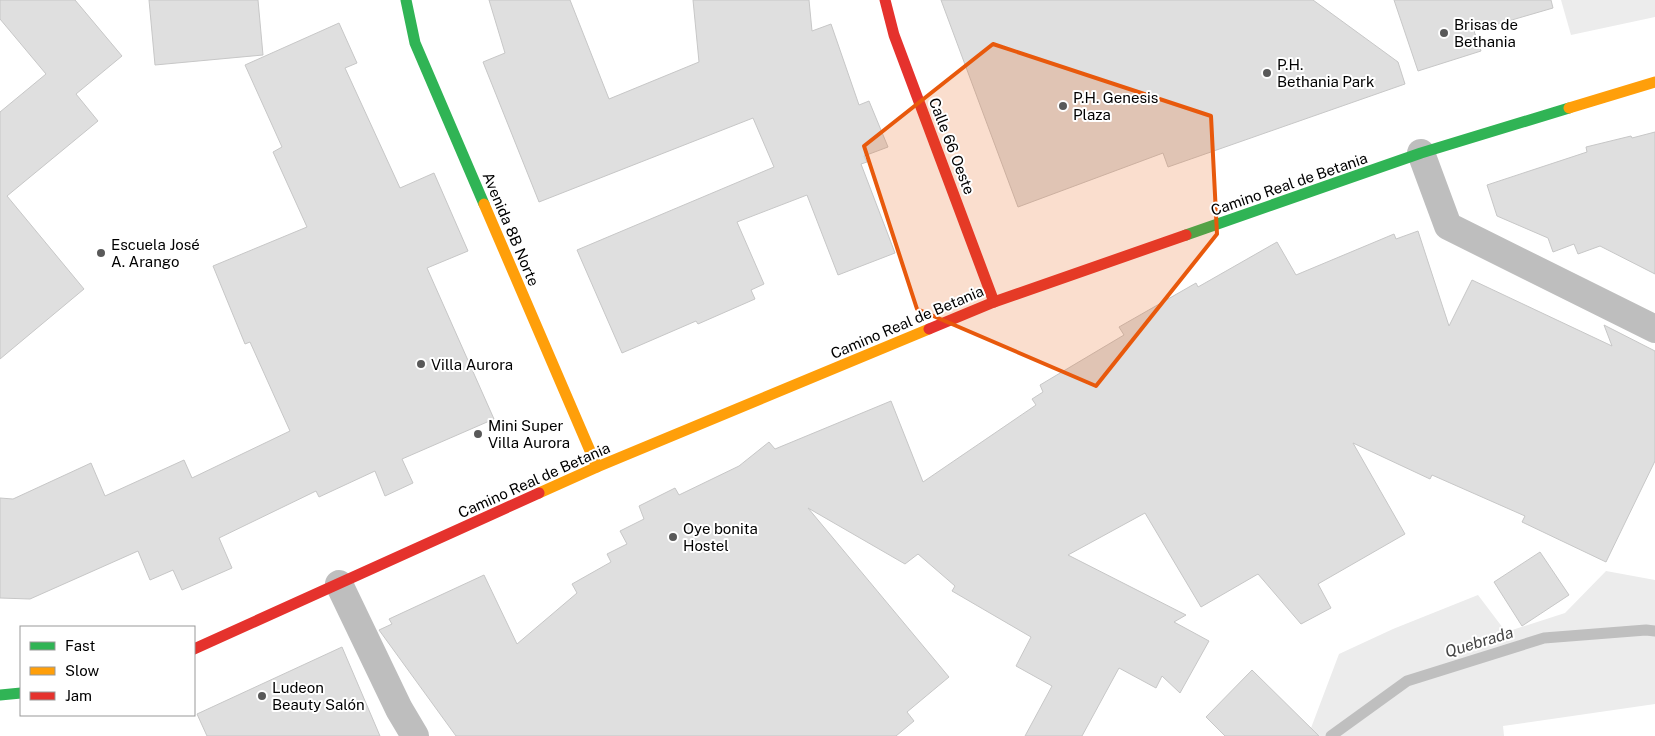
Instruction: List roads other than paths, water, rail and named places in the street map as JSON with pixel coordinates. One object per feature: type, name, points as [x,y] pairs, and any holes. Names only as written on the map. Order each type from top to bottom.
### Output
[{"type":"street","name":"Avenida 8B Norte","points":[[406,0],[415,43],[597,467]]},
{"type":"street","name":"Calle 66 Oeste","points":[[885,0],[894,35],[994,302]]},
{"type":"street","name":"Camino Real de Betania","points":[[195,649],[597,467],[994,302],[1421,153],[1655,82]]},
{"type":"street","points":[[1421,153],[1448,226],[1655,329]]},
{"type":"street","points":[[339,584],[399,709],[415,736]]},
{"type":"street","points":[[0,695],[20,693]]},
{"type":"waterway","name":"Quebrada","points":[[1331,736],[1407,681],[1544,638],[1646,630],[1655,631]]},
{"type":"place","name":"Brisas de Bethania","points":[[1444,33]]},
{"type":"place","name":"P.H. Bethania Park","points":[[1267,73]]},
{"type":"place","name":"P.H. Genesis Plaza","points":[[1063,106]]},
{"type":"place","name":"Escuela José A. Arango","points":[[101,253]]},
{"type":"place","name":"Villa Aurora","points":[[421,364]]},
{"type":"place","name":"Mini Super Villa Aurora","points":[[478,434]]},
{"type":"place","name":"Oye bonita Hostel","points":[[673,537]]},
{"type":"place","name":"Ludeon Beauty Salón","points":[[262,696]]}]
